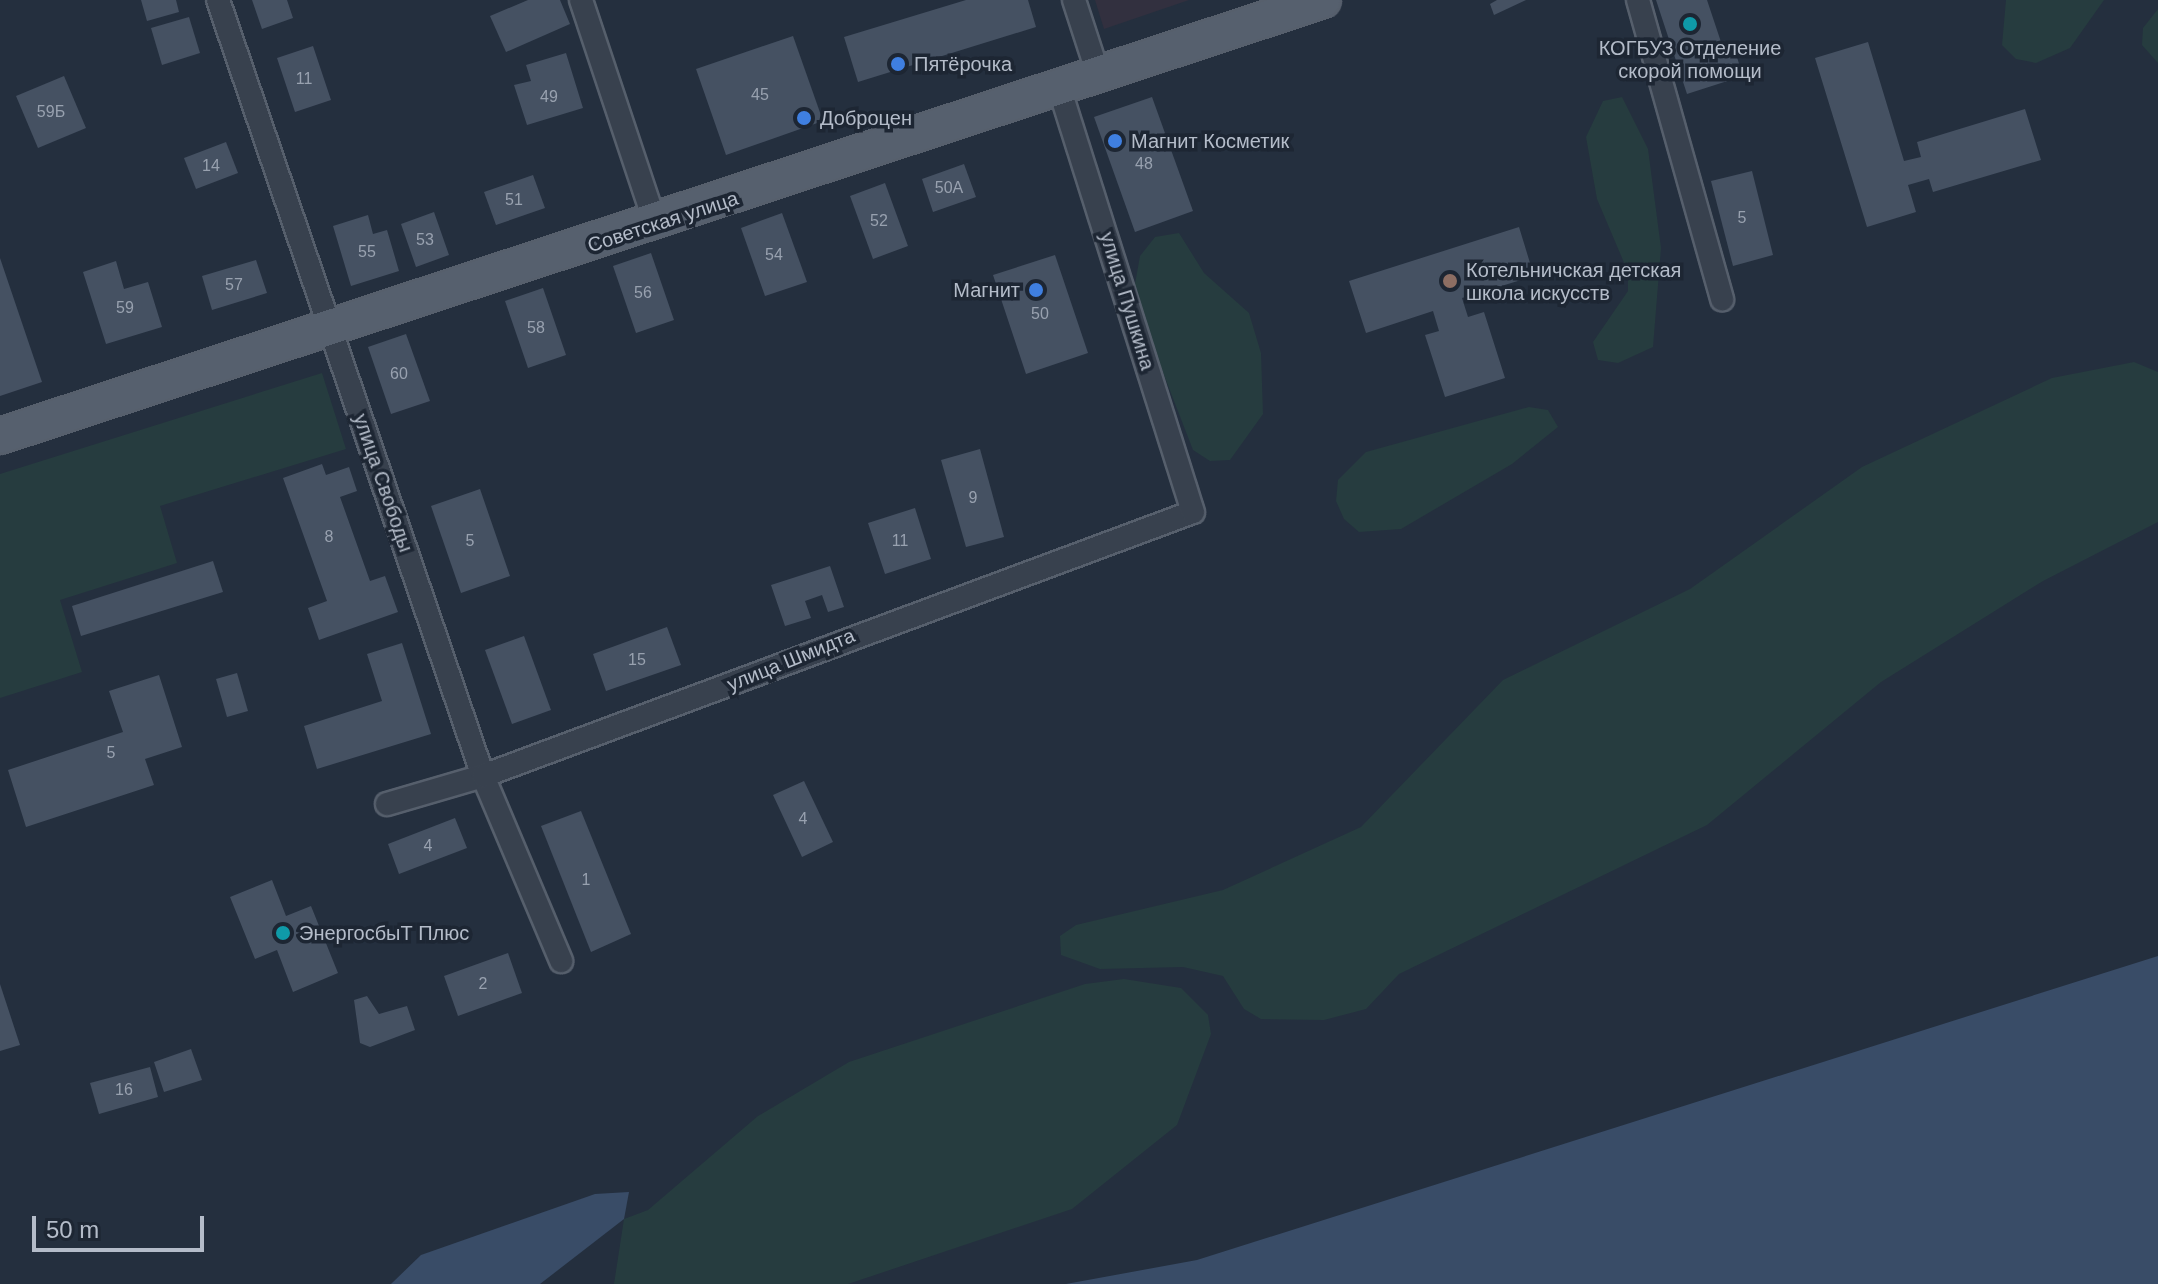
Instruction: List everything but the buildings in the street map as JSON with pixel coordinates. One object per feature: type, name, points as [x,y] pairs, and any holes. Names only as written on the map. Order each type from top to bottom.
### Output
[{"type":"main road","name":"Советская улица","points":[[0,436],[656,225],[1323,0]]},
{"type":"street","name":"улица Свободы","points":[[218,0],[483,776],[561,961]]},
{"type":"street","points":[[581,0],[656,225]]},
{"type":"street","points":[[1074,0],[1099,77]]},
{"type":"street","points":[[1638,0],[1722,299]]},
{"type":"street","name":"улица Пушкина","points":[[1060,90],[1193,512]]},
{"type":"street","name":"улица Шмидта","points":[[387,804],[483,776],[1193,512]]},
{"type":"shaded area","points":[[1095,0],[1189,0],[1104,29]]},
{"type":"green space","points":[[2006,0],[2104,0],[2070,48],[2036,63],[2016,59],[2002,45]]},
{"type":"green space","points":[[2158,9],[2158,63],[2142,45],[2143,28]]},
{"type":"green space","points":[[1622,97],[1648,149],[1661,248],[1653,347],[1618,363],[1598,360],[1593,342],[1628,291],[1628,272],[1597,199],[1586,137],[1603,101]]},
{"type":"green space","points":[[1179,233],[1204,273],[1249,313],[1261,353],[1263,414],[1230,460],[1210,461],[1193,450],[1133,295],[1140,256],[1155,237]]},
{"type":"green space","points":[[2134,362],[2158,372],[2158,522],[2043,581],[1881,682],[1707,825],[1399,974],[1366,1009],[1324,1020],[1261,1019],[1244,1009],[1223,976],[1183,967],[1100,969],[1061,955],[1060,936],[1076,925],[1223,890],[1361,827],[1503,680],[1690,589],[1862,467],[2052,378]]},
{"type":"green space","points":[[322,373],[346,449],[160,506],[177,563],[60,600],[82,672],[0,698],[0,474]]},
{"type":"green space","points":[[1529,407],[1548,410],[1558,427],[1512,464],[1401,529],[1359,532],[1344,519],[1336,501],[1338,480],[1366,452]]},
{"type":"green space","points":[[1124,979],[1181,988],[1208,1015],[1211,1034],[1177,1125],[1072,1209],[848,1284],[614,1284],[624,1219],[648,1210],[758,1116],[849,1062],[1085,984]]},
{"type":"water","points":[[2158,956],[2158,1284],[1066,1284],[1197,1260]]},
{"type":"water","points":[[629,1192],[624,1219],[540,1284],[391,1284],[421,1255],[595,1194]]},
{"type":"place","name":"КОГБУЗ Отделение скорой помощи","points":[[1690,24]]},
{"type":"place","name":"Пятёрочка","points":[[898,64]]},
{"type":"place","name":"Доброцен","points":[[804,118]]},
{"type":"place","name":"Магнит Косметик","points":[[1115,141]]},
{"type":"place","name":"Котельничская детская школа искусств","points":[[1450,281]]},
{"type":"place","name":"Магнит","points":[[1036,290]]},
{"type":"place","name":"ЭнергосбыТ Плюс","points":[[283,933]]}]
